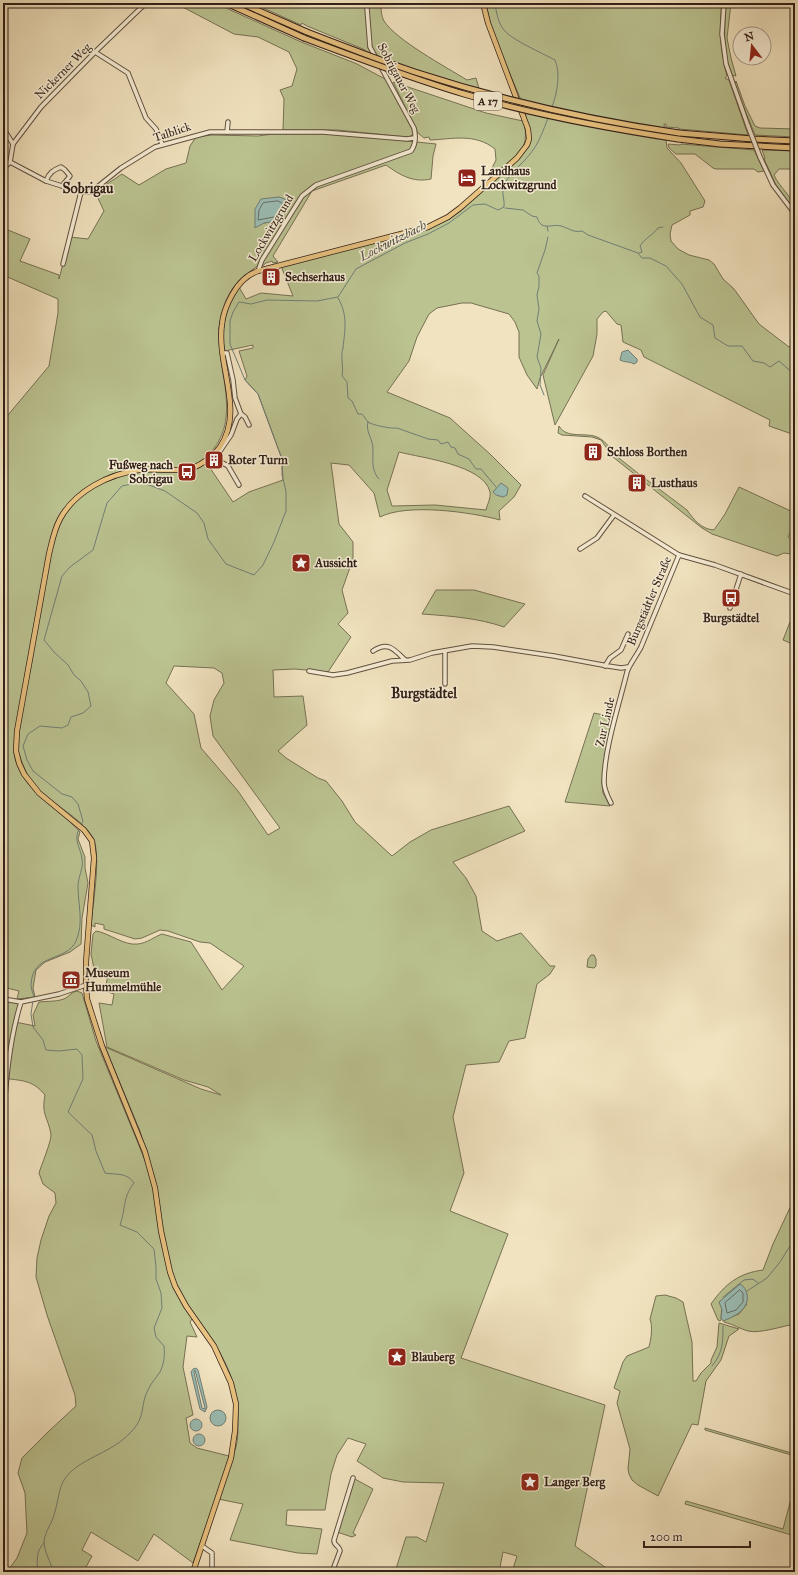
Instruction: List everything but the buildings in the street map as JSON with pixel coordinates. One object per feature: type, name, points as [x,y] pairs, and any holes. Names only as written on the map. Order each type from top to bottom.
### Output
[{"type":"highway","name":"A 17","points":[[226,3],[304,38],[406,76],[482,99],[558,118],[678,139],[720,144],[795,148]]},
{"type":"highway","name":"A 17","points":[[242,3],[307,32],[416,72],[489,94],[569,113],[678,133],[795,141]]},
{"type":"main road","points":[[193,1572],[231,1458],[235,1431],[236,1404],[231,1383],[214,1346],[186,1306],[175,1286],[170,1272],[161,1231],[155,1188],[145,1152],[94,1022],[87,999],[86,985],[94,858],[92,841],[84,830],[39,793],[30,783],[19,763],[16,751],[17,731],[49,554],[56,528],[67,508],[86,490],[106,480],[139,470],[191,469],[199,466],[217,451],[225,438],[230,423],[230,406],[223,353],[222,325],[228,302],[249,274],[428,227],[448,217],[460,208],[520,154],[527,145],[528,129],[488,23],[483,3]]},
{"type":"street","name":"Nickerner Weg","points":[[10,162],[13,144],[41,107],[146,3]]},
{"type":"street","name":"Sobrigauer Weg","points":[[368,3],[367,8],[370,47],[414,128],[416,134],[414,138]]},
{"type":"street","points":[[724,3],[722,34],[726,64],[760,157],[773,185],[795,214]]},
{"type":"street","points":[[95,52],[128,74],[146,118],[156,129],[162,144]]},
{"type":"street","points":[[227,132],[228,122]]},
{"type":"street","points":[[3,128],[13,144]]},
{"type":"street","name":"Talblick","points":[[81,192],[91,192],[121,168],[162,144],[210,132],[323,132],[408,139],[414,138]]},
{"type":"street","name":"Lockwitzgrund","points":[[258,271],[262,260],[302,196],[316,185],[411,151],[414,146],[414,138]]},
{"type":"street","points":[[3,169],[10,162],[46,181],[81,192],[63,264]]},
{"type":"street","points":[[46,181],[48,174],[54,169],[61,167],[70,176],[62,186]]},
{"type":"street","points":[[223,353],[227,353],[236,402],[241,414],[245,417],[249,425]]},
{"type":"street","points":[[219,461],[218,454],[232,435],[237,419],[241,414]]},
{"type":"street","points":[[208,459],[214,464],[219,461]]},
{"type":"street","points":[[219,461],[228,466],[239,485]]},
{"type":"street","points":[[585,496],[679,555]]},
{"type":"street","points":[[580,549],[597,538],[614,515]]},
{"type":"street","name":"Burgstädtler Straße","points":[[628,667],[634,661],[641,647],[679,555],[741,574],[795,594]]},
{"type":"street","points":[[730,608],[741,574]]},
{"type":"street","points":[[605,666],[610,658],[621,650],[628,634]]},
{"type":"street","points":[[373,651],[386,646],[390,647],[405,660]]},
{"type":"street","points":[[309,671],[333,675],[362,670],[392,661],[410,660],[472,646],[492,647],[554,656],[605,666],[621,668],[628,667]]},
{"type":"street","points":[[445,651],[445,684]]},
{"type":"street","name":"Zur Linde","points":[[611,803],[606,793],[604,783],[607,755],[628,667]]},
{"type":"street","points":[[3,999],[21,1002],[58,994],[86,985]]},
{"type":"street","points":[[3,1122],[4,1093],[14,1027],[21,1002]]},
{"type":"street","points":[[332,1572],[340,1551],[340,1549],[334,1544],[334,1540],[353,1478]]},
{"type":"street","points":[[202,1546],[212,1553],[212,1572]]},
{"type":"green space","points":[[175,3],[215,3],[299,41],[357,64],[387,80],[414,133],[407,137],[337,130],[283,130],[284,99],[280,90],[292,86],[297,69],[289,52],[258,37],[234,34]]},
{"type":"green space","points":[[252,3],[381,3],[381,12],[384,21],[410,45],[467,80],[476,78],[480,92],[516,103],[487,96],[377,59],[368,47],[373,56],[363,49],[302,23],[301,25]]},
{"type":"green space","points":[[722,3],[721,40],[727,76],[725,78],[729,80],[748,135],[679,129],[666,127],[666,124],[664,124],[667,148],[681,163],[705,201],[703,207],[690,211],[690,215],[672,225],[670,234],[671,241],[678,249],[689,255],[709,260],[714,264],[723,279],[734,289],[759,324],[789,347],[795,342],[795,435],[769,426],[770,420],[644,357],[641,350],[623,342],[621,325],[617,324],[606,311],[603,312],[597,319],[597,334],[593,356],[555,425],[543,375],[559,339],[540,378],[537,389],[527,375],[519,357],[519,332],[515,322],[509,314],[471,303],[462,303],[437,308],[429,314],[417,337],[409,361],[387,392],[450,418],[490,454],[521,485],[514,497],[499,511],[500,520],[473,514],[439,510],[406,510],[380,517],[374,493],[349,465],[331,463],[339,524],[353,542],[353,559],[342,590],[348,613],[338,624],[351,637],[328,672],[295,669],[273,670],[274,697],[303,696],[307,725],[278,751],[286,758],[318,778],[326,781],[342,801],[355,822],[392,856],[410,842],[431,830],[509,806],[525,831],[453,862],[466,878],[476,896],[482,931],[497,941],[521,933],[550,966],[555,966],[550,974],[537,984],[525,1038],[509,1041],[499,1062],[466,1065],[453,1117],[464,1173],[450,1211],[508,1234],[461,1358],[605,1405],[575,1546],[612,1572],[512,1572],[517,1556],[503,1552],[499,1572],[395,1572],[406,1537],[417,1537],[426,1542],[444,1483],[403,1482],[383,1478],[357,1461],[366,1444],[348,1438],[337,1455],[331,1474],[325,1510],[287,1510],[286,1525],[322,1529],[317,1554],[298,1553],[230,1540],[243,1504],[218,1499],[227,1468],[237,1444],[238,1407],[232,1378],[226,1365],[220,1353],[194,1316],[190,1322],[197,1337],[187,1336],[183,1367],[193,1415],[186,1418],[190,1443],[197,1448],[229,1456],[222,1481],[193,1563],[154,1534],[138,1561],[91,1532],[82,1550],[92,1556],[86,1567],[94,1572],[7,1572],[17,1558],[27,1533],[25,1493],[18,1473],[22,1458],[76,1406],[75,1395],[47,1315],[36,1277],[37,1258],[41,1240],[49,1216],[56,1203],[55,1193],[43,1184],[39,1173],[51,1137],[50,1128],[44,1112],[45,1095],[31,1083],[3,1078],[3,999],[21,1002],[15,1022],[35,1026],[33,1015],[39,1002],[63,999],[77,991],[82,993],[96,1041],[150,1174],[152,1171],[140,1131],[105,1047],[201,1089],[221,1095],[208,1087],[184,1080],[107,1047],[99,1003],[112,1005],[114,994],[105,991],[108,974],[95,973],[91,954],[93,934],[96,931],[101,932],[133,944],[144,942],[162,934],[191,942],[222,990],[244,966],[210,943],[200,942],[168,931],[160,930],[142,938],[135,939],[104,929],[104,925],[95,923],[95,927],[91,925],[97,861],[95,843],[92,836],[80,822],[38,789],[28,775],[19,754],[14,753],[18,766],[31,788],[80,832],[78,839],[85,857],[85,868],[88,883],[82,918],[81,944],[70,952],[45,962],[36,970],[33,988],[35,997],[17,999],[19,991],[3,987],[3,421],[49,366],[58,313],[58,299],[3,275],[3,242],[8,230],[30,239],[20,261],[59,275],[59,279],[70,237],[88,239],[104,211],[95,192],[122,174],[139,185],[166,169],[186,163],[190,146],[196,137],[212,135],[258,136],[273,134],[339,134],[436,144],[433,156],[431,179],[413,179],[396,172],[386,165],[312,191],[273,256],[278,262],[273,263],[272,261],[261,267],[259,266],[261,262],[239,280],[226,300],[219,327],[219,345],[226,397],[224,429],[217,445],[204,459],[233,502],[249,492],[283,480],[282,459],[258,394],[245,380],[247,376],[239,351],[253,348],[253,345],[225,351],[223,334],[225,318],[231,302],[239,287],[246,299],[261,293],[293,296],[281,266],[449,219],[462,210],[524,153],[530,130],[521,100],[493,34],[486,4]],"holes":[[[289,201],[282,220],[264,223]],[[399,452],[436,460],[465,469],[476,475],[485,483],[490,494],[486,510],[435,505],[392,506],[387,490]],[[174,666],[214,668],[222,673],[224,683],[214,700],[210,716],[213,736],[280,828],[268,835],[238,791],[201,748],[194,714],[166,683]]]},
{"type":"green space","points":[[726,3],[731,3],[727,38],[732,66],[736,76],[731,75],[728,66],[725,48]]},
{"type":"green space","points":[[736,81],[745,106],[755,126],[760,128],[795,129],[795,137],[755,135],[734,84]]},
{"type":"green space","points":[[393,82],[486,113],[523,121],[525,140],[523,148],[513,161],[491,179],[489,174],[496,160],[495,149],[487,144],[472,139],[455,138],[430,140],[429,137],[424,138],[418,133]]},
{"type":"green space","points":[[668,144],[754,150],[764,171],[758,172],[754,169],[716,169],[695,154],[676,154],[669,148]]},
{"type":"green space","points":[[762,150],[795,151],[795,169],[779,169],[774,175],[776,180],[790,198],[795,211],[776,185],[764,159]]},
{"type":"green space","points":[[559,426],[567,433],[594,436],[602,440],[620,459],[687,510],[695,520],[705,528],[714,530],[725,514],[739,487],[795,513],[795,523],[788,537],[795,541],[795,548],[792,554],[784,553],[777,556],[712,534],[702,528],[613,457],[601,440],[592,437],[562,435],[558,433]]},
{"type":"green space","points":[[436,590],[474,590],[525,604],[504,627],[474,619],[422,614]]},
{"type":"green space","points":[[790,622],[795,624],[795,645],[783,640]]},
{"type":"green space","points":[[594,713],[613,717],[602,783],[603,793],[610,806],[565,802]]},
{"type":"green space","points":[[591,955],[594,955],[596,959],[596,966],[594,968],[587,967],[588,959]]},
{"type":"green space","points":[[795,1197],[795,1324],[765,1331],[753,1332],[724,1322],[724,1320],[739,1314],[747,1304],[726,1297],[722,1300],[721,1320],[718,1320],[711,1304],[727,1285],[733,1281],[747,1274],[763,1270],[773,1244]]},
{"type":"green space","points":[[665,1295],[683,1302],[692,1342],[693,1381],[696,1381],[701,1373],[711,1363],[717,1347],[719,1323],[739,1329],[729,1336],[721,1360],[706,1381],[698,1425],[692,1424],[658,1496],[638,1485],[632,1480],[629,1474],[630,1449],[617,1403],[620,1391],[614,1388],[623,1362],[627,1356],[649,1347],[652,1329],[650,1319],[656,1296]]},
{"type":"green space","points":[[705,1428],[795,1454],[795,1456],[705,1430]]},
{"type":"green space","points":[[353,1478],[373,1489],[353,1533],[356,1535],[352,1537],[337,1532]]},
{"type":"green space","points":[[795,1484],[795,1536],[685,1504],[686,1501],[783,1529]]},
{"type":"water","points":[[279,197],[290,201],[282,220],[264,223],[255,228],[255,209],[261,199]]},
{"type":"water","points":[[628,350],[637,359],[637,362],[634,364],[620,360],[622,352]]},
{"type":"water","points":[[501,483],[508,488],[507,495],[503,497],[496,495],[493,492]]},
{"type":"water","points":[[740,1284],[744,1287],[747,1293],[746,1304],[744,1308],[736,1315],[723,1321],[721,1318],[722,1310],[719,1302]]},
{"type":"water","points":[[196,1368],[198,1370],[207,1407],[205,1412],[200,1409],[191,1372]],"holes":[[[195,1370],[205,1409],[202,1408],[194,1372]]]},
{"type":"water","points":[[218,1410],[225,1415],[226,1418],[221,1425],[218,1426],[211,1421],[210,1418],[215,1411]]},
{"type":"water","points":[[194,1419],[198,1419],[202,1425],[198,1431],[194,1431],[190,1427],[190,1423]]},
{"type":"water","points":[[197,1434],[201,1434],[205,1440],[201,1446],[197,1446],[193,1442],[193,1438]]},
{"type":"waterway","name":"Lockwitzbach","points":[[495,3],[500,24],[508,34],[555,60],[558,71],[558,84],[552,107]]},
{"type":"waterway","name":"Lockwitzbach","points":[[81,825],[83,821],[78,804],[72,797],[62,794],[33,771],[27,760],[23,746],[28,734],[40,726],[62,728],[68,725],[71,717],[83,713],[91,706],[88,692],[81,681],[44,640],[62,576],[70,567],[93,550],[107,503],[122,486],[141,482],[165,491],[197,513],[204,523],[208,539],[226,564],[254,575],[263,565],[286,511],[286,491],[282,475],[282,459],[258,394],[245,380],[230,344],[230,321],[239,302],[251,304],[267,300],[317,301],[338,297],[356,269],[405,243],[428,234],[449,223],[473,205],[485,204],[498,210],[504,207],[503,189],[507,179],[536,146],[548,118]]},
{"type":"waterway","points":[[505,208],[523,210],[532,216],[537,217],[540,223],[544,226],[559,226],[574,231],[582,231],[588,235],[638,253],[642,258],[650,258],[666,266],[682,284],[700,317],[713,325],[715,338],[728,346],[742,346],[753,361],[764,363],[770,367],[779,361],[795,375]]},
{"type":"waterway","points":[[547,226],[548,231]]},
{"type":"waterway","points":[[639,253],[642,252],[640,246],[644,241],[658,228],[663,227]]},
{"type":"waterway","points":[[544,395],[540,385],[541,368],[537,357],[541,334],[537,321],[539,309],[537,295],[539,276],[537,273],[548,237]]},
{"type":"waterway","points":[[338,298],[345,316],[342,376],[347,382],[348,398],[352,401],[358,414],[362,414],[368,422],[373,424],[397,428],[428,439],[438,440],[441,444],[448,442],[451,447],[455,448],[458,454],[469,459],[476,469],[481,469],[496,487]]},
{"type":"waterway","points":[[368,422],[367,425],[373,445],[374,469],[376,476],[379,479]]},
{"type":"waterway","name":"Lockwitzbach","points":[[34,997],[31,985],[33,975],[37,967],[43,962],[65,953],[71,948],[76,941],[80,927],[78,886],[82,862],[77,841],[77,833],[79,829]]},
{"type":"waterway","name":"Lockwitzbach","points":[[33,1000],[31,1014],[33,1027],[43,1040],[46,1050],[59,1051],[77,1049],[82,1055],[83,1079],[68,1112],[92,1135],[96,1151],[105,1173],[128,1177],[134,1183],[130,1188],[126,1199],[120,1225],[137,1232],[154,1249],[156,1279],[161,1293],[162,1308],[154,1328],[156,1337],[164,1346],[164,1359],[160,1372],[146,1395],[141,1415],[136,1426],[127,1437],[73,1470],[63,1482],[56,1509],[44,1540],[53,1572]]},
{"type":"waterway","points":[[747,1291],[767,1278],[780,1262],[795,1238]]},
{"type":"waterway","points":[[723,1297],[744,1280],[753,1279],[758,1283]]},
{"type":"waterway","points":[[712,1366],[716,1361],[722,1347],[723,1326]]},
{"type":"waterway","points":[[37,1572],[38,1553],[44,1543]]},
{"type":"place","name":"Landhaus Lockwitzgrund","points":[[467,178]]},
{"type":"place","name":"Sechserhaus","points":[[271,277]]},
{"type":"place","name":"Schloss Borthen","points":[[593,452]]},
{"type":"place","name":"Roter Turm","points":[[214,460]]},
{"type":"place","name":"Fußweg nach Sobrigau","points":[[187,472]]},
{"type":"place","name":"Lusthaus","points":[[637,483]]},
{"type":"place","name":"Aussicht","points":[[301,563]]},
{"type":"place","name":"Burgstädtel","points":[[731,598]]},
{"type":"place","name":"Museum Hummelmühle","points":[[71,980]]},
{"type":"place","name":"Blauberg","points":[[397,1357]]},
{"type":"place","name":"Langer Berg","points":[[530,1482]]},
{"type":"district","name":"Sobrigau","points":[[88,188]]},
{"type":"district","name":"Burgstädtel","points":[[424,693]]}]
